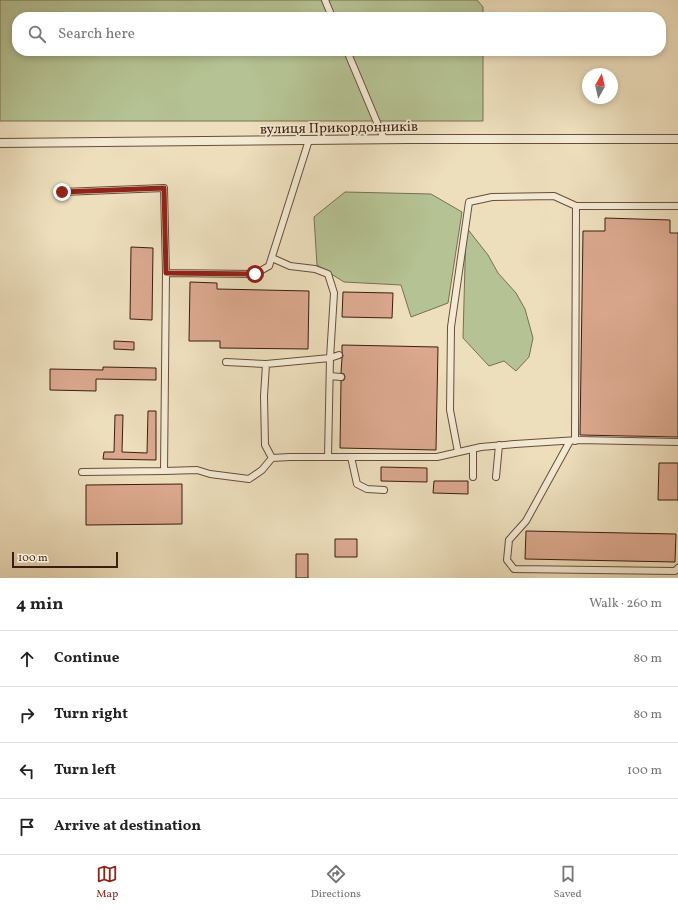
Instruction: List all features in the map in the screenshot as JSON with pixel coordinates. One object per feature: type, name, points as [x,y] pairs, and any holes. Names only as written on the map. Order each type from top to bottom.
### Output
[{"type":"street","points":[[325,0],[330,12]]},
{"type":"street","points":[[349,56],[384,139]]},
{"type":"street","name":"вулиця Прикордонників","points":[[0,143],[384,139],[678,139]]},
{"type":"street","points":[[166,273],[255,274],[270,266],[309,140]]},
{"type":"street","points":[[62,192],[164,188],[166,273],[164,471]]},
{"type":"street","points":[[458,452],[450,410],[451,327],[469,202],[492,198],[554,196],[576,206],[678,206]]},
{"type":"street","points":[[576,206],[572,441],[526,520],[509,540],[507,560],[514,569],[675,572],[678,568]]},
{"type":"street","points":[[272,258],[290,266],[315,269],[328,274],[334,293],[330,358],[330,410],[332,429],[328,457]]},
{"type":"street","points":[[226,362],[266,364],[338,356]]},
{"type":"street","points":[[266,364],[264,396],[265,445],[272,458]]},
{"type":"street","points":[[330,376],[341,377]]},
{"type":"street","points":[[330,410],[338,409]]},
{"type":"street","points":[[82,472],[197,470],[210,474],[249,478],[262,470],[272,458],[437,457],[499,445],[572,441],[678,442]]},
{"type":"street","points":[[496,477],[499,445]]},
{"type":"street","points":[[473,449],[473,477]]},
{"type":"street","points":[[351,457],[357,484],[366,489],[384,490]]},
{"type":"green space","points":[[0,0],[477,0],[483,7],[483,12],[12,12],[12,56],[483,56],[483,121],[0,121]]},
{"type":"green space","points":[[345,192],[431,194],[462,212],[448,303],[411,317],[401,285],[344,282],[317,265],[314,217]]},
{"type":"green space","points":[[466,227],[488,255],[498,273],[516,293],[525,309],[533,338],[529,357],[516,371],[504,361],[489,366],[463,338]]},
{"type":"building","points":[[605,218],[670,220],[670,233],[678,233],[678,437],[580,435],[583,231],[605,231]]},
{"type":"building","points":[[131,247],[153,248],[152,320],[130,319]]},
{"type":"building","points":[[190,282],[217,283],[217,289],[309,291],[308,349],[220,348],[220,341],[189,341]]},
{"type":"building","points":[[343,292],[393,293],[392,318],[342,317]]},
{"type":"building","points":[[114,341],[134,342],[134,350],[114,349]]},
{"type":"building","points":[[342,345],[438,347],[436,450],[340,448],[341,381],[344,380],[345,377],[344,374],[341,373],[343,356]]},
{"type":"building","points":[[103,367],[156,368],[156,380],[96,379],[96,391],[50,390],[50,369],[103,370]]},
{"type":"building","points":[[148,411],[156,411],[156,460],[103,459],[104,452],[114,452],[115,415],[123,415],[122,452],[147,453]]},
{"type":"building","points":[[659,463],[678,463],[678,500],[658,500]]},
{"type":"building","points":[[381,467],[427,468],[427,482],[381,481]]},
{"type":"building","points":[[434,481],[468,481],[468,494],[433,493]]},
{"type":"building","points":[[182,484],[182,524],[86,525],[86,485]]},
{"type":"building","points":[[526,531],[676,534],[675,562],[525,559]]},
{"type":"building","points":[[335,539],[357,539],[357,557],[335,557]]},
{"type":"building","points":[[296,554],[308,554],[308,578],[296,578]]},
{"type":"route","points":[[62,192],[164,188],[166,273],[255,274]]}]
